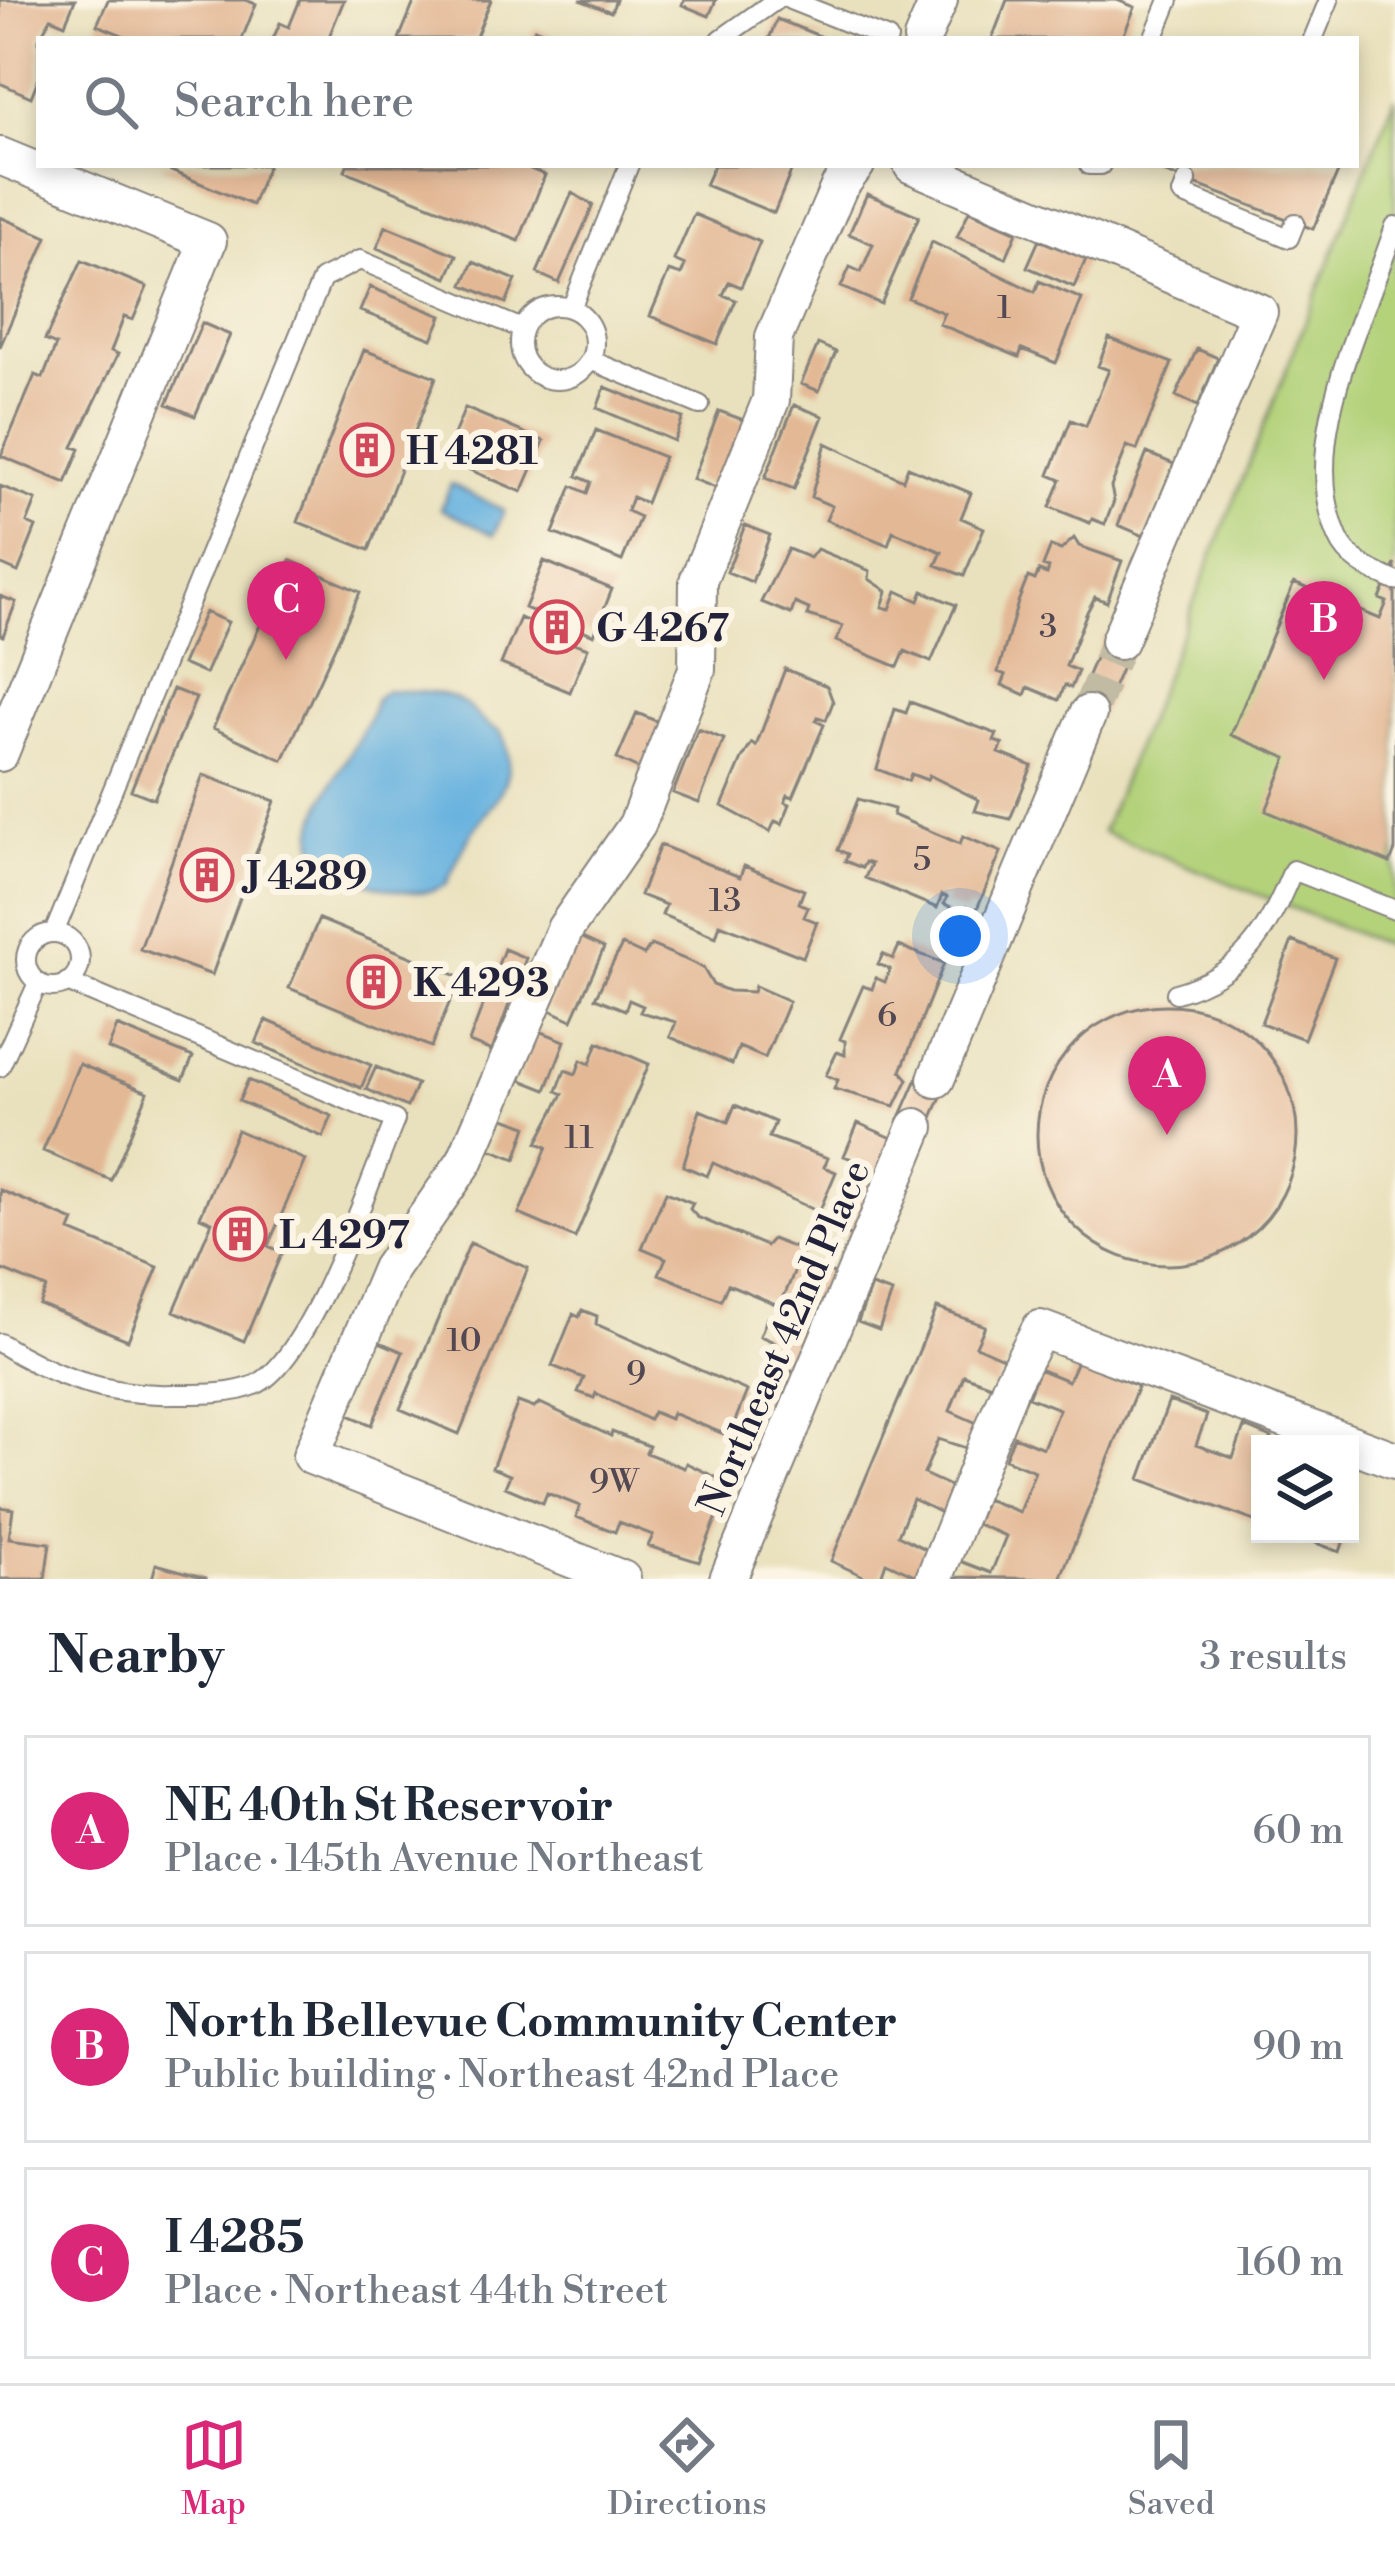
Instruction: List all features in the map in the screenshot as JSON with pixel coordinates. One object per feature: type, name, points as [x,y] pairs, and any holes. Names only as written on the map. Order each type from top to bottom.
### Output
[{"type":"street","points":[[923,36],[939,0]]},
{"type":"street","points":[[0,156],[208,242],[0,753]]},
{"type":"street","points":[[622,1579],[310,1456],[389,1269],[465,1161],[565,929],[637,825],[697,669],[698,580],[771,400],[774,337],[839,188],[854,168]]},
{"type":"street","points":[[919,168],[1259,312],[1119,641]]},
{"type":"street","points":[[936,1078],[1088,713]]},
{"type":"street","name":"Northeast 42nd Place","points":[[728,1579],[916,1127]]},
{"type":"street","points":[[934,1579],[1012,1382],[1040,1328],[1395,1460]]},
{"type":"lane","points":[[725,36],[776,0]]},
{"type":"lane","points":[[790,0],[880,36]]},
{"type":"lane","points":[[1154,36],[1169,0]]},
{"type":"lane","points":[[1314,36],[1329,0]]},
{"type":"lane","points":[[571,309],[627,168]]},
{"type":"lane","points":[[1187,182],[1182,194],[1289,238],[1295,223]]},
{"type":"lane","points":[[1395,226],[1333,409],[1326,460],[1339,540],[1359,564],[1395,581]]},
{"type":"lane","points":[[54,934],[322,279],[360,260],[522,329]]},
{"type":"lane","points":[[543,308],[571,309],[593,333],[590,360],[565,380],[541,377],[523,361],[522,329],[543,308]]},
{"type":"lane","points":[[590,360],[700,405]]},
{"type":"lane","points":[[1176,993],[1224,974],[1255,950],[1293,871],[1395,910]]},
{"type":"lane","points":[[54,934],[72,942],[79,957],[67,982],[56,987],[38,983],[27,968],[28,950],[40,937],[54,934]]},
{"type":"lane","points":[[0,1342],[66,1379],[146,1395],[256,1385],[287,1356],[310,1323],[395,1120],[67,982]]},
{"type":"lane","points":[[0,1067],[38,983]]},
{"type":"green space","points":[[1395,97],[1395,949],[1102,832]]},
{"type":"water","points":[[451,484],[504,511],[494,535],[441,509]]},
{"type":"water","points":[[386,690],[433,693],[461,702],[499,730],[509,756],[500,792],[468,838],[446,884],[433,890],[375,885],[337,868],[314,845],[328,791],[376,698]]},
{"type":"building","points":[[0,0],[75,0],[65,24],[51,18],[41,36],[36,36],[36,84],[31,97],[0,83]]},
{"type":"building","points":[[108,0],[245,0],[256,4],[243,36],[124,36],[97,25]]},
{"type":"building","points":[[300,0],[344,0],[329,36],[274,36],[280,23],[289,27]]},
{"type":"building","points":[[415,0],[491,0],[476,36],[400,36]]},
{"type":"building","points":[[580,0],[616,0],[611,12]]},
{"type":"building","points":[[684,0],[716,0],[709,16],[682,5]]},
{"type":"building","points":[[1007,0],[1117,0],[1135,7],[1123,36],[993,36]]},
{"type":"building","points":[[777,19],[820,36],[770,36]]},
{"type":"building","points":[[164,168],[267,168],[252,205]]},
{"type":"building","points":[[528,168],[545,175],[519,241],[345,171]]},
{"type":"building","points":[[713,168],[792,169],[774,213],[705,185]]},
{"type":"building","points":[[1165,168],[1340,168],[1313,229],[1163,172]]},
{"type":"building","points":[[572,193],[593,205],[559,283],[537,273]]},
{"type":"building","points":[[867,194],[919,216],[881,304],[841,287],[850,267],[861,272],[873,244],[849,234]]},
{"type":"building","points":[[969,211],[1017,232],[1006,258],[957,237]]},
{"type":"building","points":[[694,214],[760,242],[741,287],[729,282],[723,295],[736,300],[717,344],[650,316],[669,271],[681,275],[685,265],[674,260]]},
{"type":"building","points":[[0,217],[47,237],[0,347]]},
{"type":"building","points":[[386,226],[457,255],[447,278],[377,248]]},
{"type":"building","points":[[1039,240],[1086,259],[1074,287],[1027,267]]},
{"type":"building","points":[[932,242],[1035,292],[1039,281],[1082,299],[1056,363],[1022,349],[1019,357],[939,324],[944,313],[908,298]]},
{"type":"building","points":[[82,260],[147,287],[133,320],[124,317],[111,351],[118,354],[73,447],[80,449],[66,483],[1,456],[35,375],[43,378],[56,345],[45,340]]},
{"type":"building","points":[[473,262],[516,280],[506,303],[463,285]]},
{"type":"building","points":[[370,287],[442,316],[432,339],[360,311]]},
{"type":"building","points":[[202,323],[230,335],[195,416],[167,404]]},
{"type":"building","points":[[1109,338],[1172,363],[1137,450],[1127,446],[1111,487],[1114,501],[1105,524],[1050,507],[1061,480],[1049,475],[1071,420],[1086,426],[1109,370],[1098,366]]},
{"type":"building","points":[[818,344],[836,352],[819,391],[801,384]]},
{"type":"building","points":[[1197,349],[1218,358],[1198,406],[1176,396]]},
{"type":"building","name":"H 4281","points":[[364,350],[436,377],[369,550],[298,522]]},
{"type":"building","points":[[605,387],[683,418],[674,441],[597,408]]},
{"type":"building","points":[[794,405],[823,416],[794,489],[765,478]]},
{"type":"building","points":[[465,408],[544,441],[522,492],[444,459]]},
{"type":"building","points":[[719,411],[749,422],[723,491],[693,479]]},
{"type":"building","points":[[596,430],[664,457],[646,503],[632,497],[627,511],[640,517],[622,561],[553,533],[572,486],[587,493],[591,482],[577,476]]},
{"type":"building","points":[[826,443],[903,480],[908,467],[971,493],[961,518],[984,528],[964,576],[936,565],[942,552],[893,531],[888,545],[826,520],[832,506],[811,497]]},
{"type":"building","points":[[1147,453],[1174,464],[1144,536],[1118,525]]},
{"type":"building","points":[[0,486],[36,500],[27,523],[36,527],[18,572],[0,564]]},
{"type":"building","points":[[745,525],[770,535],[752,582],[727,572]]},
{"type":"building","points":[[1074,538],[1079,546],[1122,561],[1107,602],[1095,597],[1087,612],[1066,666],[1078,671],[1071,688],[1065,685],[1059,700],[1028,687],[1025,695],[1002,685],[1006,675],[998,672],[1018,602],[1028,577],[1035,580],[1039,571],[1047,574],[1049,568],[1043,566],[1051,546],[1061,550]]},
{"type":"building","points":[[788,549],[810,558],[817,549],[870,571],[869,579],[887,591],[882,607],[890,609],[897,591],[919,601],[923,591],[956,605],[931,662],[905,651],[898,667],[836,641],[843,626],[807,615],[809,609],[795,603],[791,614],[761,602]]},
{"type":"building","points":[[290,560],[360,592],[283,760],[213,728]]},
{"type":"building","name":"G 4267","points":[[544,561],[612,589],[594,635],[580,629],[574,643],[588,648],[570,692],[501,664],[520,618],[535,624],[539,614],[525,608]]},
{"type":"building","points":[[1395,564],[1395,850],[1390,863],[1266,811],[1287,758],[1231,735],[1294,583],[1380,619],[1387,602],[1380,599]]},
{"type":"building","points":[[0,596],[16,602],[3,636],[0,635]]},
{"type":"building","points":[[205,612],[228,622],[205,674],[182,664]]},
{"type":"building","points":[[1105,635],[1131,646],[1100,718],[1074,708]]},
{"type":"building","points":[[785,669],[827,686],[833,702],[826,720],[818,717],[816,721],[824,725],[793,797],[788,795],[785,802],[790,804],[782,824],[775,821],[770,832],[722,806],[742,759],[752,743],[756,746]]},
{"type":"building","points":[[173,689],[196,698],[154,799],[131,790]]},
{"type":"building","points":[[910,702],[997,734],[994,741],[1003,744],[999,753],[1032,766],[1010,819],[975,811],[979,800],[929,775],[927,780],[911,774],[908,781],[877,769],[895,709],[906,713]]},
{"type":"building","points":[[637,713],[663,724],[643,771],[617,759]]},
{"type":"building","points":[[698,729],[724,739],[699,803],[673,793]]},
{"type":"building","name":"J 4289","points":[[203,775],[275,801],[212,975],[140,949]]},
{"type":"building","points":[[858,799],[894,809],[893,815],[960,844],[963,836],[1001,852],[976,911],[967,907],[965,913],[944,904],[947,897],[942,895],[937,908],[865,878],[871,864],[865,862],[862,868],[845,861],[848,854],[838,850]]},
{"type":"building","points":[[660,845],[740,877],[744,866],[804,890],[799,903],[808,907],[804,917],[817,922],[803,957],[720,924],[716,937],[662,915],[666,905],[640,895]]},
{"type":"building","name":"K 4293","points":[[319,919],[460,977],[431,1047],[289,988]]},
{"type":"building","points":[[578,936],[604,948],[572,1020],[546,1008]]},
{"type":"building","points":[[1292,941],[1335,958],[1304,1039],[1261,1023]]},
{"type":"building","points":[[622,945],[644,955],[651,945],[682,958],[703,968],[713,985],[729,991],[753,992],[755,986],[789,1001],[765,1058],[739,1047],[732,1064],[670,1037],[676,1022],[640,1012],[643,1006],[629,1000],[625,1010],[595,998]]},
{"type":"building","points":[[899,946],[944,963],[901,1071],[908,1079],[895,1106],[834,1089],[838,1080],[826,1075],[837,1052],[845,1055],[845,1041],[840,1039],[863,986],[872,989],[876,978],[885,982],[890,969],[878,964],[883,954],[893,959]]},
{"type":"building","points":[[504,949],[526,958],[492,1051],[469,1042]]},
{"type":"building","points":[[1167,1005],[1217,1015],[1259,1043],[1287,1085],[1297,1135],[1287,1185],[1259,1227],[1217,1255],[1167,1265],[1117,1255],[1075,1227],[1047,1185],[1037,1135],[1047,1085],[1075,1043],[1117,1015]]},
{"type":"building","points":[[266,1020],[371,1065],[361,1088],[256,1043]]},
{"type":"building","points":[[117,1026],[193,1057],[183,1080],[108,1049]]},
{"type":"building","points":[[537,1030],[565,1041],[546,1090],[518,1079]]},
{"type":"building","points":[[598,1042],[649,1064],[575,1238],[519,1214],[547,1147],[537,1143],[563,1094],[557,1091],[565,1070],[576,1074],[581,1060],[590,1064]]},
{"type":"building","points":[[79,1064],[148,1092],[111,1180],[43,1151]]},
{"type":"building","points":[[376,1067],[417,1084],[407,1107],[366,1089]]},
{"type":"building","points":[[920,1072],[947,1083],[926,1131],[899,1120]]},
{"type":"building","points":[[248,1080],[332,1116],[323,1137],[239,1101]]},
{"type":"building","points":[[735,1105],[775,1122],[769,1137],[828,1158],[824,1167],[836,1172],[819,1212],[713,1163],[707,1176],[683,1166],[700,1110],[728,1122]]},
{"type":"building","points":[[502,1117],[527,1126],[516,1159],[490,1149]]},
{"type":"building","points":[[858,1123],[899,1141],[857,1239],[829,1227],[857,1161],[844,1156]]},
{"type":"building","name":"L 4297","points":[[237,1130],[305,1160],[268,1246],[282,1252],[244,1341],[174,1311],[212,1222],[200,1217]]},
{"type":"building","points":[[0,1190],[74,1221],[70,1231],[158,1267],[128,1340],[39,1304],[46,1288],[0,1269]]},
{"type":"building","points":[[666,1192],[693,1203],[690,1209],[697,1217],[766,1246],[772,1239],[803,1251],[780,1306],[728,1284],[721,1300],[659,1274],[666,1258],[642,1248]]},
{"type":"building","points":[[470,1243],[528,1268],[459,1434],[400,1409]]},
{"type":"building","points":[[813,1265],[841,1277],[800,1375],[766,1361],[774,1342],[760,1336],[767,1318],[788,1327]]},
{"type":"building","points":[[871,1286],[892,1293],[879,1330],[858,1322]]},
{"type":"building","points":[[937,1308],[985,1326],[976,1346],[1007,1360],[996,1387],[964,1375],[950,1411],[979,1424],[969,1449],[938,1439],[924,1474],[954,1488],[943,1514],[913,1499],[898,1535],[927,1550],[919,1577],[886,1562],[880,1579],[870,1579],[831,1561]]},
{"type":"building","points":[[582,1310],[597,1316],[596,1324],[747,1391],[729,1436],[672,1413],[670,1419],[653,1412],[649,1420],[596,1393],[594,1398],[578,1392],[584,1378],[552,1366],[573,1314],[579,1317]]},
{"type":"building","points":[[377,1341],[403,1352],[372,1425],[346,1414]]},
{"type":"building","points":[[1077,1361],[1138,1386],[1060,1579],[954,1577],[960,1561],[991,1573],[1006,1536],[976,1524],[986,1499],[1019,1512],[1035,1471],[1005,1459],[1014,1436],[1043,1448],[1059,1409],[1028,1397],[1039,1369],[1068,1381]]},
{"type":"building","points":[[764,1384],[788,1395],[758,1465],[733,1455]]},
{"type":"building","points":[[1169,1401],[1207,1415],[1196,1445],[1233,1458],[1244,1427],[1264,1435],[1251,1435],[1251,1520],[1140,1479]]},
{"type":"building","points":[[518,1402],[534,1408],[540,1403],[611,1436],[612,1432],[649,1446],[646,1453],[684,1468],[686,1463],[730,1484],[699,1562],[648,1546],[653,1535],[619,1522],[615,1532],[576,1517],[580,1506],[547,1493],[543,1503],[505,1487],[510,1475],[492,1468]]},
{"type":"building","points":[[0,1507],[13,1509],[9,1538],[50,1543],[45,1579],[0,1579]]},
{"type":"building","points":[[1316,1543],[1343,1543],[1340,1552]]},
{"type":"building","points":[[156,1564],[206,1578],[206,1579],[152,1579]]},
{"type":"tunnel","points":[[1088,714],[1119,641]]},
{"type":"place","name":"H 4281","points":[[367,450]]},
{"type":"place","name":"G 4267","points":[[557,627]]},
{"type":"place","name":"I 4285","points":[[286,660]]},
{"type":"place","name":"North Bellevue Community Center","points":[[1324,680]]},
{"type":"place","name":"J 4289","points":[[207,875]]},
{"type":"place","name":"K 4293","points":[[374,982]]},
{"type":"place","name":"NE 40th St Reservoir","points":[[1167,1135]]},
{"type":"place","name":"L 4297","points":[[240,1234]]}]
